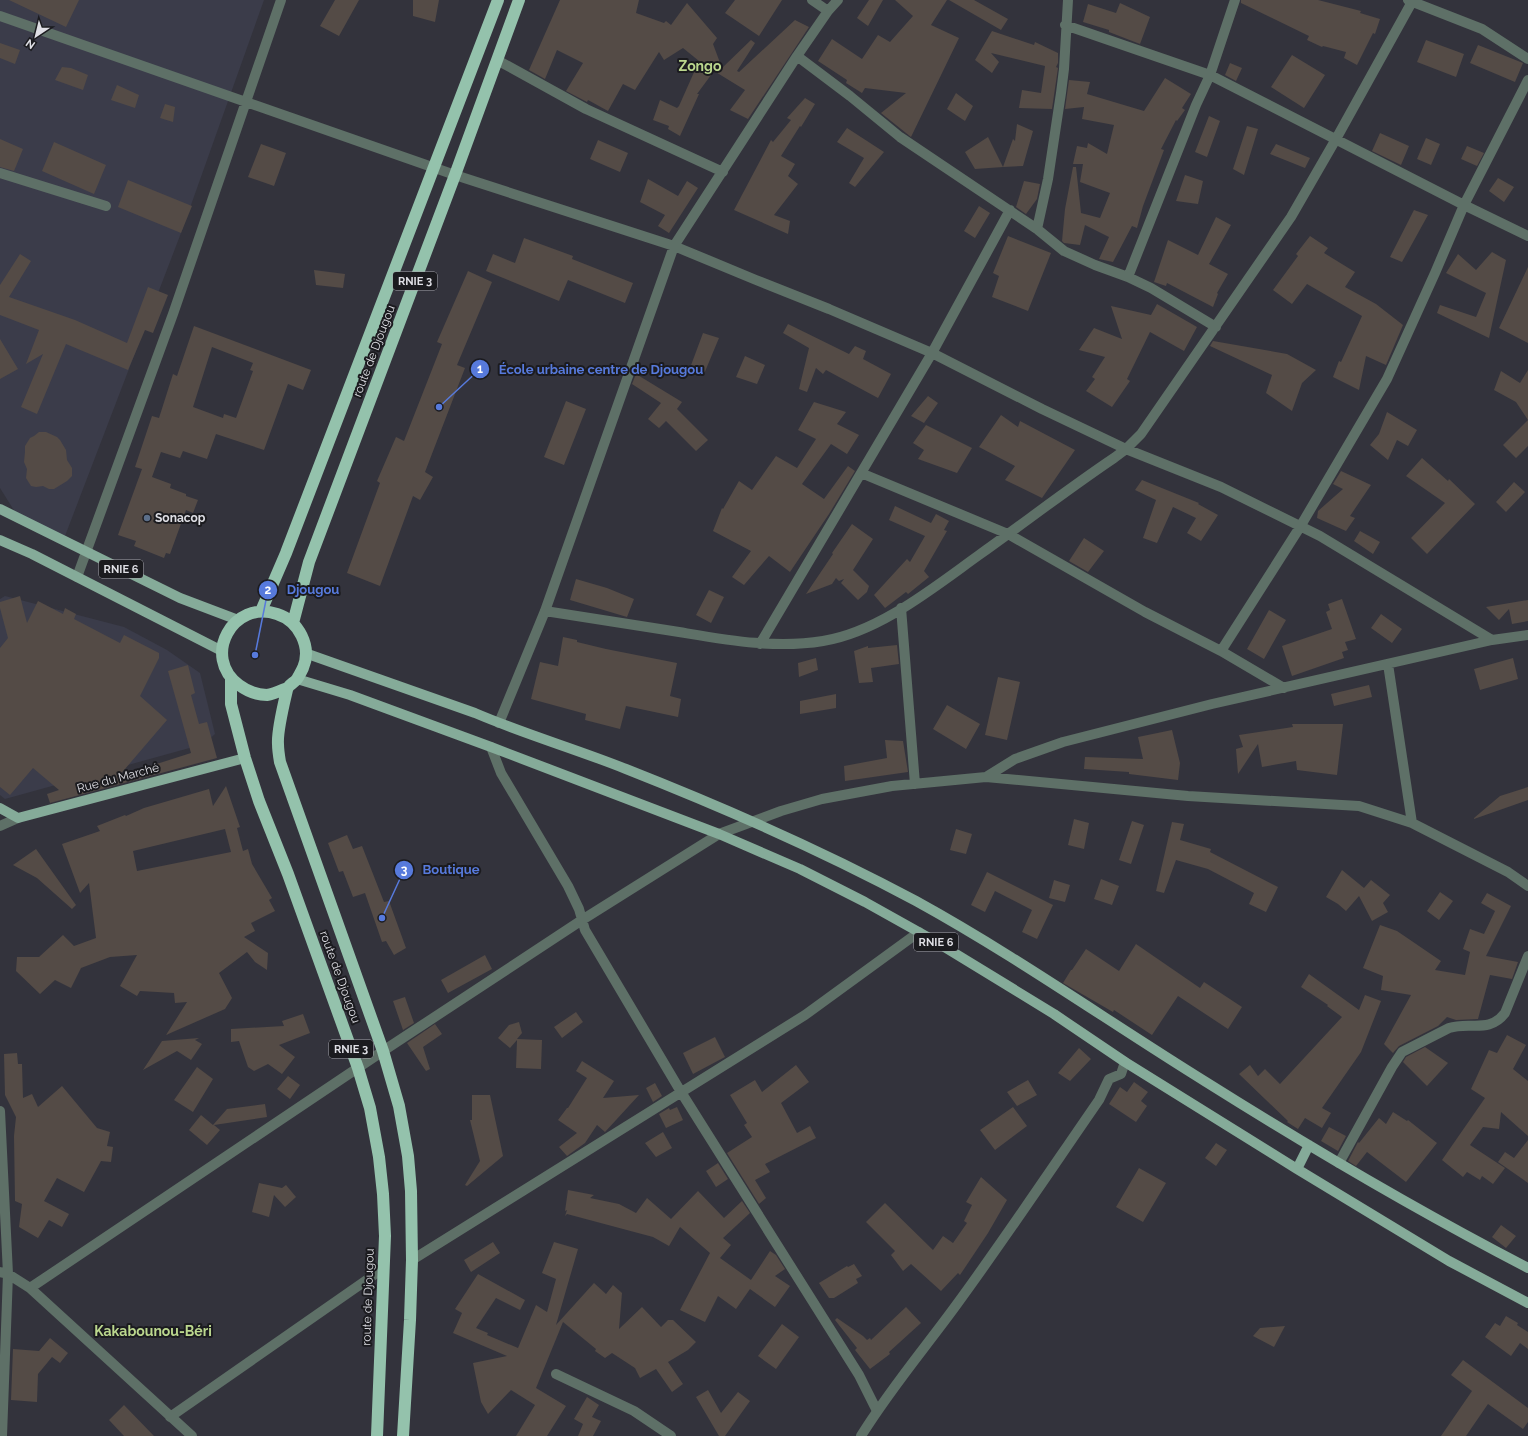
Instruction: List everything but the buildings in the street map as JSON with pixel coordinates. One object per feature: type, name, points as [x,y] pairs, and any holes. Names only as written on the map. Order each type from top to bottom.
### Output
[{"type":"highway","name":"route de Djougou","points":[[261,611],[286,553],[383,304],[433,167],[498,0]]},
{"type":"highway","name":"route de Djougou","points":[[293,623],[309,562],[520,0]]},
{"type":"highway","name":"RNIE 3","points":[[231,680],[224,666],[222,651],[226,634],[238,620],[249,614],[261,611]]},
{"type":"highway","points":[[231,680],[248,692],[268,695],[288,688],[297,679],[303,667],[305,653],[304,642],[300,632],[293,623],[278,614],[261,611]]},
{"type":"highway","name":"route de Djougou","points":[[231,680],[231,704],[244,758],[259,801],[288,874],[358,1068],[370,1108],[383,1194],[385,1236],[376,1436]]},
{"type":"highway","name":"RNIE 3","points":[[288,688],[278,743],[280,762],[383,1051],[399,1106],[408,1156],[411,1191],[412,1260],[403,1436]]},
{"type":"main road","name":"RNIE 6","points":[[0,501],[3,511],[180,598],[238,620]]},
{"type":"main road","name":"RNIE 6","points":[[0,540],[77,577],[222,651]]},
{"type":"main road","name":"RNIE 6","points":[[305,653],[475,713],[625,769],[754,822],[915,901],[1016,959],[1187,1070],[1339,1163],[1460,1232],[1528,1268]]},
{"type":"main road","name":"RNIE 6","points":[[297,679],[350,695],[491,747],[719,834],[800,869],[865,902],[919,932],[1054,1014],[1125,1062],[1297,1169],[1449,1261],[1528,1303]]},
{"type":"main road","name":"Rue du Marché","points":[[18,818],[244,758]]},
{"type":"main road","points":[[0,808],[18,818]]},
{"type":"main road","points":[[1297,1169],[1309,1145]]},
{"type":"street","points":[[77,577],[173,314],[281,0]]},
{"type":"street","points":[[812,0],[828,11]]},
{"type":"street","points":[[499,723],[545,611],[674,246],[797,56],[828,11],[838,0]]},
{"type":"street","points":[[1037,229],[1048,180],[1061,93],[1068,0]]},
{"type":"street","points":[[1128,277],[1196,105],[1210,75],[1234,0]]},
{"type":"street","points":[[545,611],[760,644],[793,644],[824,641],[856,632],[885,619],[940,583],[1126,449],[1141,434],[1291,217],[1336,140],[1411,0],[1482,29],[1528,59]]},
{"type":"street","points":[[0,16],[455,175],[674,246],[829,309],[932,353],[1042,409],[1126,449],[1221,487],[1320,536],[1492,640]]},
{"type":"street","points":[[1066,25],[1210,75],[1464,205],[1528,236]]},
{"type":"street","points":[[797,56],[850,96],[900,137],[1010,210],[1064,251],[1151,288],[1216,327]]},
{"type":"street","points":[[497,60],[586,109],[722,172]]},
{"type":"street","points":[[1220,651],[1300,527],[1387,379],[1464,205],[1528,80]]},
{"type":"street","points":[[0,173],[106,206]]},
{"type":"street","points":[[760,644],[932,353],[1010,210]]},
{"type":"street","points":[[861,473],[1008,534],[1145,612],[1220,651],[1284,688]]},
{"type":"street","points":[[901,608],[915,784]]},
{"type":"street","points":[[986,777],[1015,759],[1063,742],[1212,704],[1492,640],[1528,635]]},
{"type":"street","points":[[1388,664],[1412,823]]},
{"type":"street","points":[[491,747],[501,773],[568,886],[579,909],[585,930],[681,1092],[859,1375],[877,1411]]},
{"type":"street","points":[[30,1288],[383,1051],[582,920],[719,834],[781,811],[822,799],[892,786],[986,777],[1188,796],[1359,806],[1412,823],[1508,872],[1528,886]]},
{"type":"street","points":[[0,826],[18,818]]},
{"type":"street","points":[[412,1260],[805,1015],[919,932]]},
{"type":"street","points":[[1339,1163],[1392,1067],[1402,1052],[1449,1028],[1456,1026],[1468,1027],[1492,1024],[1501,1019],[1505,1013],[1528,956]]},
{"type":"street","points":[[861,1436],[904,1372],[957,1304],[1099,1100],[1109,1079],[1121,1074],[1125,1062]]},
{"type":"street","points":[[0,1111],[4,1273],[2,1436]]},
{"type":"street","points":[[170,1417],[384,1268]]},
{"type":"street","points":[[4,1273],[30,1288],[192,1436]]},
{"type":"street","points":[[556,1374],[634,1411],[670,1436]]},
{"type":"shaded area","points":[[0,0],[264,0],[181,233],[65,536],[15,512],[0,488]]},
{"type":"shaded area","points":[[5,596],[124,627],[167,650],[200,673],[215,734],[204,744],[5,799],[0,795],[0,599]]},
{"type":"place","name":"École urbaine centre de Djougou","points":[[439,407]]},
{"type":"place","name":"Sonacop","points":[[147,518]]},
{"type":"place","name":"Djougou","points":[[255,655]]},
{"type":"place","name":"Boutique","points":[[382,918]]},
{"type":"district","name":"Zongo","points":[[700,66]]},
{"type":"district","name":"Kakabounou-Béri","points":[[153,1331]]}]
